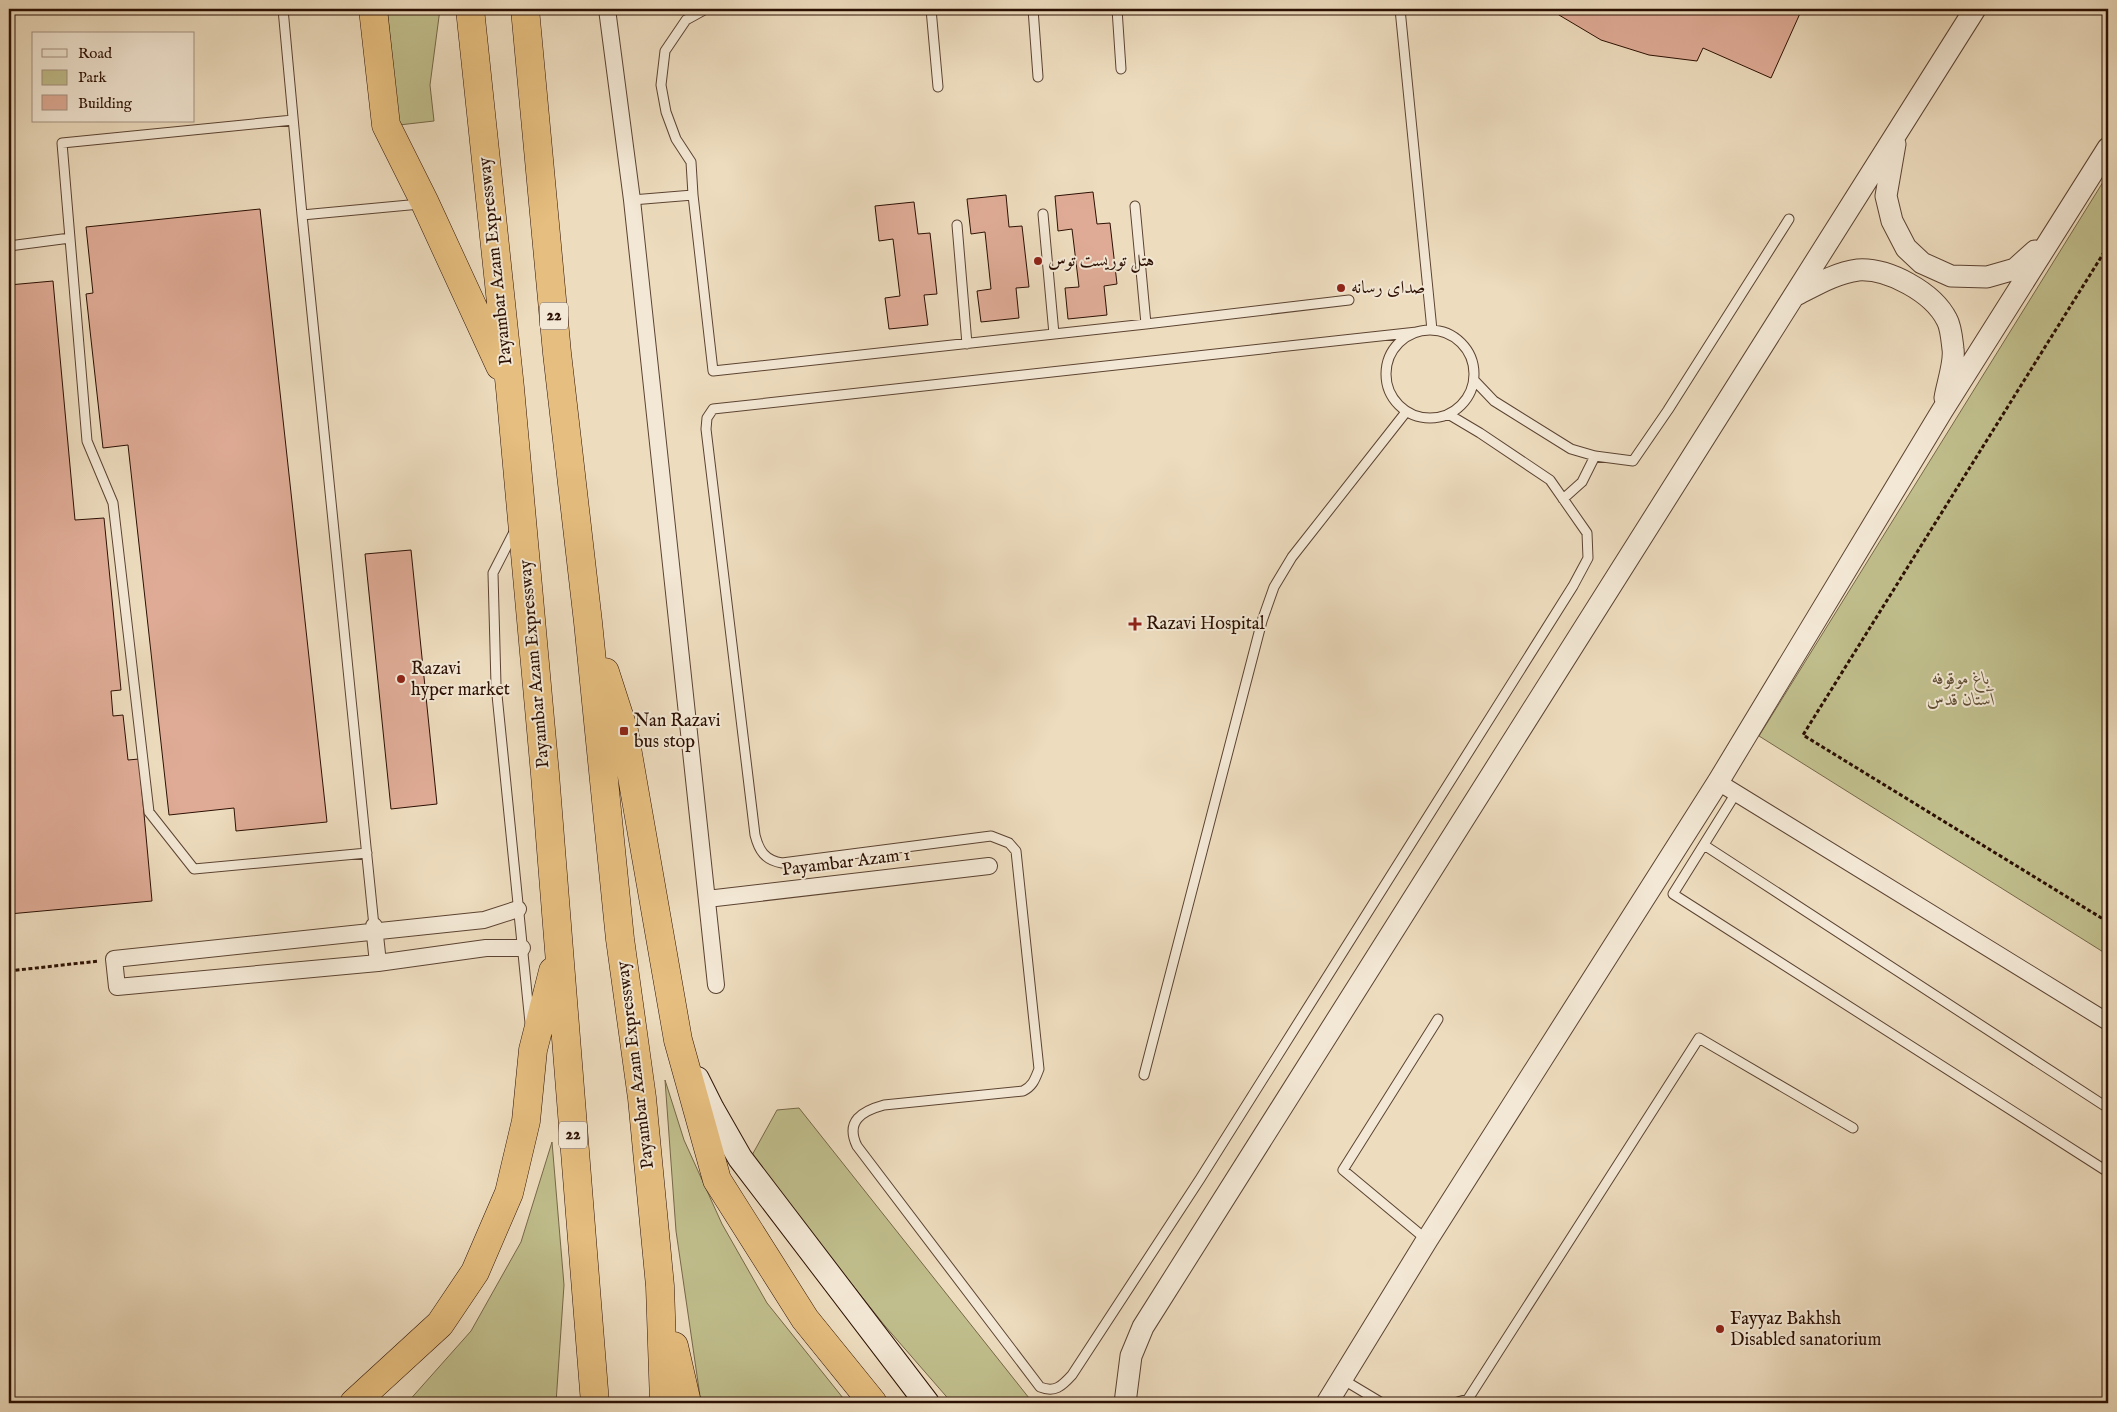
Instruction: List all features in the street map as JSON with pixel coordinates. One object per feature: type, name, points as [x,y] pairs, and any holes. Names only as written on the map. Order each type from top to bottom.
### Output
[{"type":"highway","points":[[373,9],[386,125],[426,203],[510,388]]},
{"type":"highway","name":"Payambar Azam Expressway","points":[[470,9],[522,516],[545,774],[588,1320]]},
{"type":"highway","name":"Payambar Azam Expressway","points":[[526,9],[557,353],[588,622],[620,939],[642,1098],[660,1286]]},
{"type":"highway","points":[[588,622],[624,732],[678,1040],[717,1180],[805,1319],[873,1403]]},
{"type":"highway","points":[[354,1403],[440,1324],[475,1272],[509,1194],[526,1121],[533,1050],[558,950]]},
{"type":"highway","points":[[660,1286],[664,1403]]},
{"type":"highway","points":[[660,1286],[687,1403]]},
{"type":"highway","points":[[577,1403],[588,1320]]},
{"type":"highway","points":[[588,1320],[594,1403]]},
{"type":"main road","points":[[678,1040],[712,1109],[740,1158],[927,1403]]},
{"type":"street","points":[[607,9],[632,200],[716,985]]},
{"type":"street","points":[[1125,1403],[1130,1356],[1143,1326],[1975,9]]},
{"type":"street","points":[[1897,134],[1886,196],[1892,221],[1906,248],[1922,263],[1951,276],[1987,277],[2015,269],[2053,235]]},
{"type":"street","points":[[1327,1403],[1427,1240],[1718,782],[1942,411],[2108,148]]},
{"type":"street","points":[[1794,296],[1835,276],[1858,270],[1884,274],[1914,285],[1933,301],[1948,320],[1954,352],[1942,411]]},
{"type":"street","points":[[1718,782],[2108,1022]]},
{"type":"street","name":"Payambar Azam 1","points":[[706,899],[989,866]]},
{"type":"street","points":[[518,909],[484,920],[375,929],[114,959],[117,987],[378,962],[486,948],[522,948]]},
{"type":"street","points":[[375,929],[378,962]]},
{"type":"lane","points":[[284,9],[302,215],[375,929]]},
{"type":"lane","points":[[706,9],[686,20],[665,50],[661,85],[666,112],[676,139],[691,162],[692,195],[713,371],[1349,300]]},
{"type":"lane","points":[[931,9],[938,86]]},
{"type":"lane","points":[[1033,9],[1038,77]]},
{"type":"lane","points":[[1117,9],[1121,69]]},
{"type":"lane","points":[[1400,9],[1432,330]]},
{"type":"lane","points":[[293,120],[62,143],[87,441],[113,503],[149,812],[194,869],[367,853]]},
{"type":"lane","points":[[632,200],[692,195]]},
{"type":"lane","points":[[302,215],[426,203]]},
{"type":"lane","points":[[1135,206],[1146,324]]},
{"type":"lane","points":[[1043,214],[1054,334]]},
{"type":"lane","points":[[1474,380],[1494,401],[1571,449],[1595,456],[1633,461],[1668,410],[1789,219]]},
{"type":"lane","points":[[957,225],[967,344]]},
{"type":"lane","points":[[9,246],[70,238]]},
{"type":"lane","points":[[1417,332],[1404,338],[1394,348],[1387,361],[1385,376],[1388,390],[1406,412],[1420,418],[1434,418],[1448,414],[1460,406],[1469,394],[1474,380],[1473,365],[1468,352],[1458,341],[1446,333],[1432,330],[713,409],[708,418],[707,439],[758,847],[765,856],[774,862],[782,863],[991,836],[1009,843],[1016,851],[1039,1069],[1035,1080],[1030,1088],[1023,1091],[884,1105],[865,1111],[853,1126],[853,1137],[857,1146],[1040,1388],[1048,1390],[1061,1387],[1072,1376],[1200,1179],[1573,586],[1588,558],[1586,533],[1550,480],[1448,414]]},
{"type":"lane","points":[[1144,1075],[1262,621],[1274,587],[1292,557],[1406,412]]},
{"type":"lane","points":[[1563,499],[1582,482],[1595,456]]},
{"type":"lane","points":[[522,516],[493,573],[496,685],[533,1050]]},
{"type":"lane","points":[[1736,793],[1673,894],[2108,1172]]},
{"type":"lane","points":[[1704,845],[2108,1108]]},
{"type":"lane","points":[[1427,1240],[1342,1170],[1438,1019]]},
{"type":"lane","points":[[1454,1403],[1468,1399],[1699,1038],[1853,1128]]},
{"type":"lane","points":[[1342,1379],[1382,1403]]},
{"type":"path","points":[[2108,246],[1804,735],[2108,922]]},
{"type":"path","points":[[9,971],[114,959]]},
{"type":"green space","points":[[387,9],[440,9],[430,85],[434,121],[399,125]]},
{"type":"green space","name":"باغ موقوفه آستان قدس","points":[[2108,174],[2108,955],[1759,736]]},
{"type":"green space","points":[[665,1080],[684,1140],[722,1224],[767,1303],[847,1403],[701,1403],[676,1231]]},
{"type":"green space","points":[[799,1108],[1033,1403],[952,1403],[885,1326],[751,1157],[777,1110]]},
{"type":"green space","points":[[552,1142],[564,1285],[556,1403],[407,1403],[471,1331],[521,1242]]},
{"type":"building","points":[[1551,9],[1802,9],[1771,78],[1703,48],[1697,61],[1649,55],[1601,40]]},
{"type":"building","points":[[1093,192],[1097,224],[1110,223],[1117,284],[1104,286],[1107,315],[1068,319],[1065,288],[1079,287],[1072,229],[1058,231],[1055,196]]},
{"type":"building","points":[[1006,195],[1009,227],[1022,226],[1029,287],[1016,288],[1019,318],[981,322],[977,291],[991,289],[985,232],[971,234],[967,199]]},
{"type":"building","points":[[914,202],[918,234],[930,233],[937,294],[924,295],[928,325],[889,329],[885,298],[900,296],[893,239],[879,241],[875,206]]},
{"type":"building","points":[[260,209],[327,822],[236,831],[234,808],[169,815],[128,445],[103,448],[86,294],[93,293],[86,227]]},
{"type":"building","points":[[53,281],[75,520],[104,518],[121,690],[111,691],[113,716],[123,715],[128,760],[139,759],[152,901],[9,914],[9,285]]},
{"type":"building","name":"Razavi hyper market","points":[[411,550],[437,804],[391,809],[365,554]]},
{"type":"place","name":"هتل توریست توس","points":[[1038,261]]},
{"type":"place","name":"صدای رسانه","points":[[1341,288]]},
{"type":"place","name":"Razavi Hospital","points":[[1135,624]]},
{"type":"place","name":"Razavi hyper market","points":[[401,679]]},
{"type":"place","name":"Nan Razavi bus stop","points":[[624,731]]},
{"type":"place","name":"Fayyaz Bakhsh Disabled sanatorium","points":[[1720,1329]]}]
